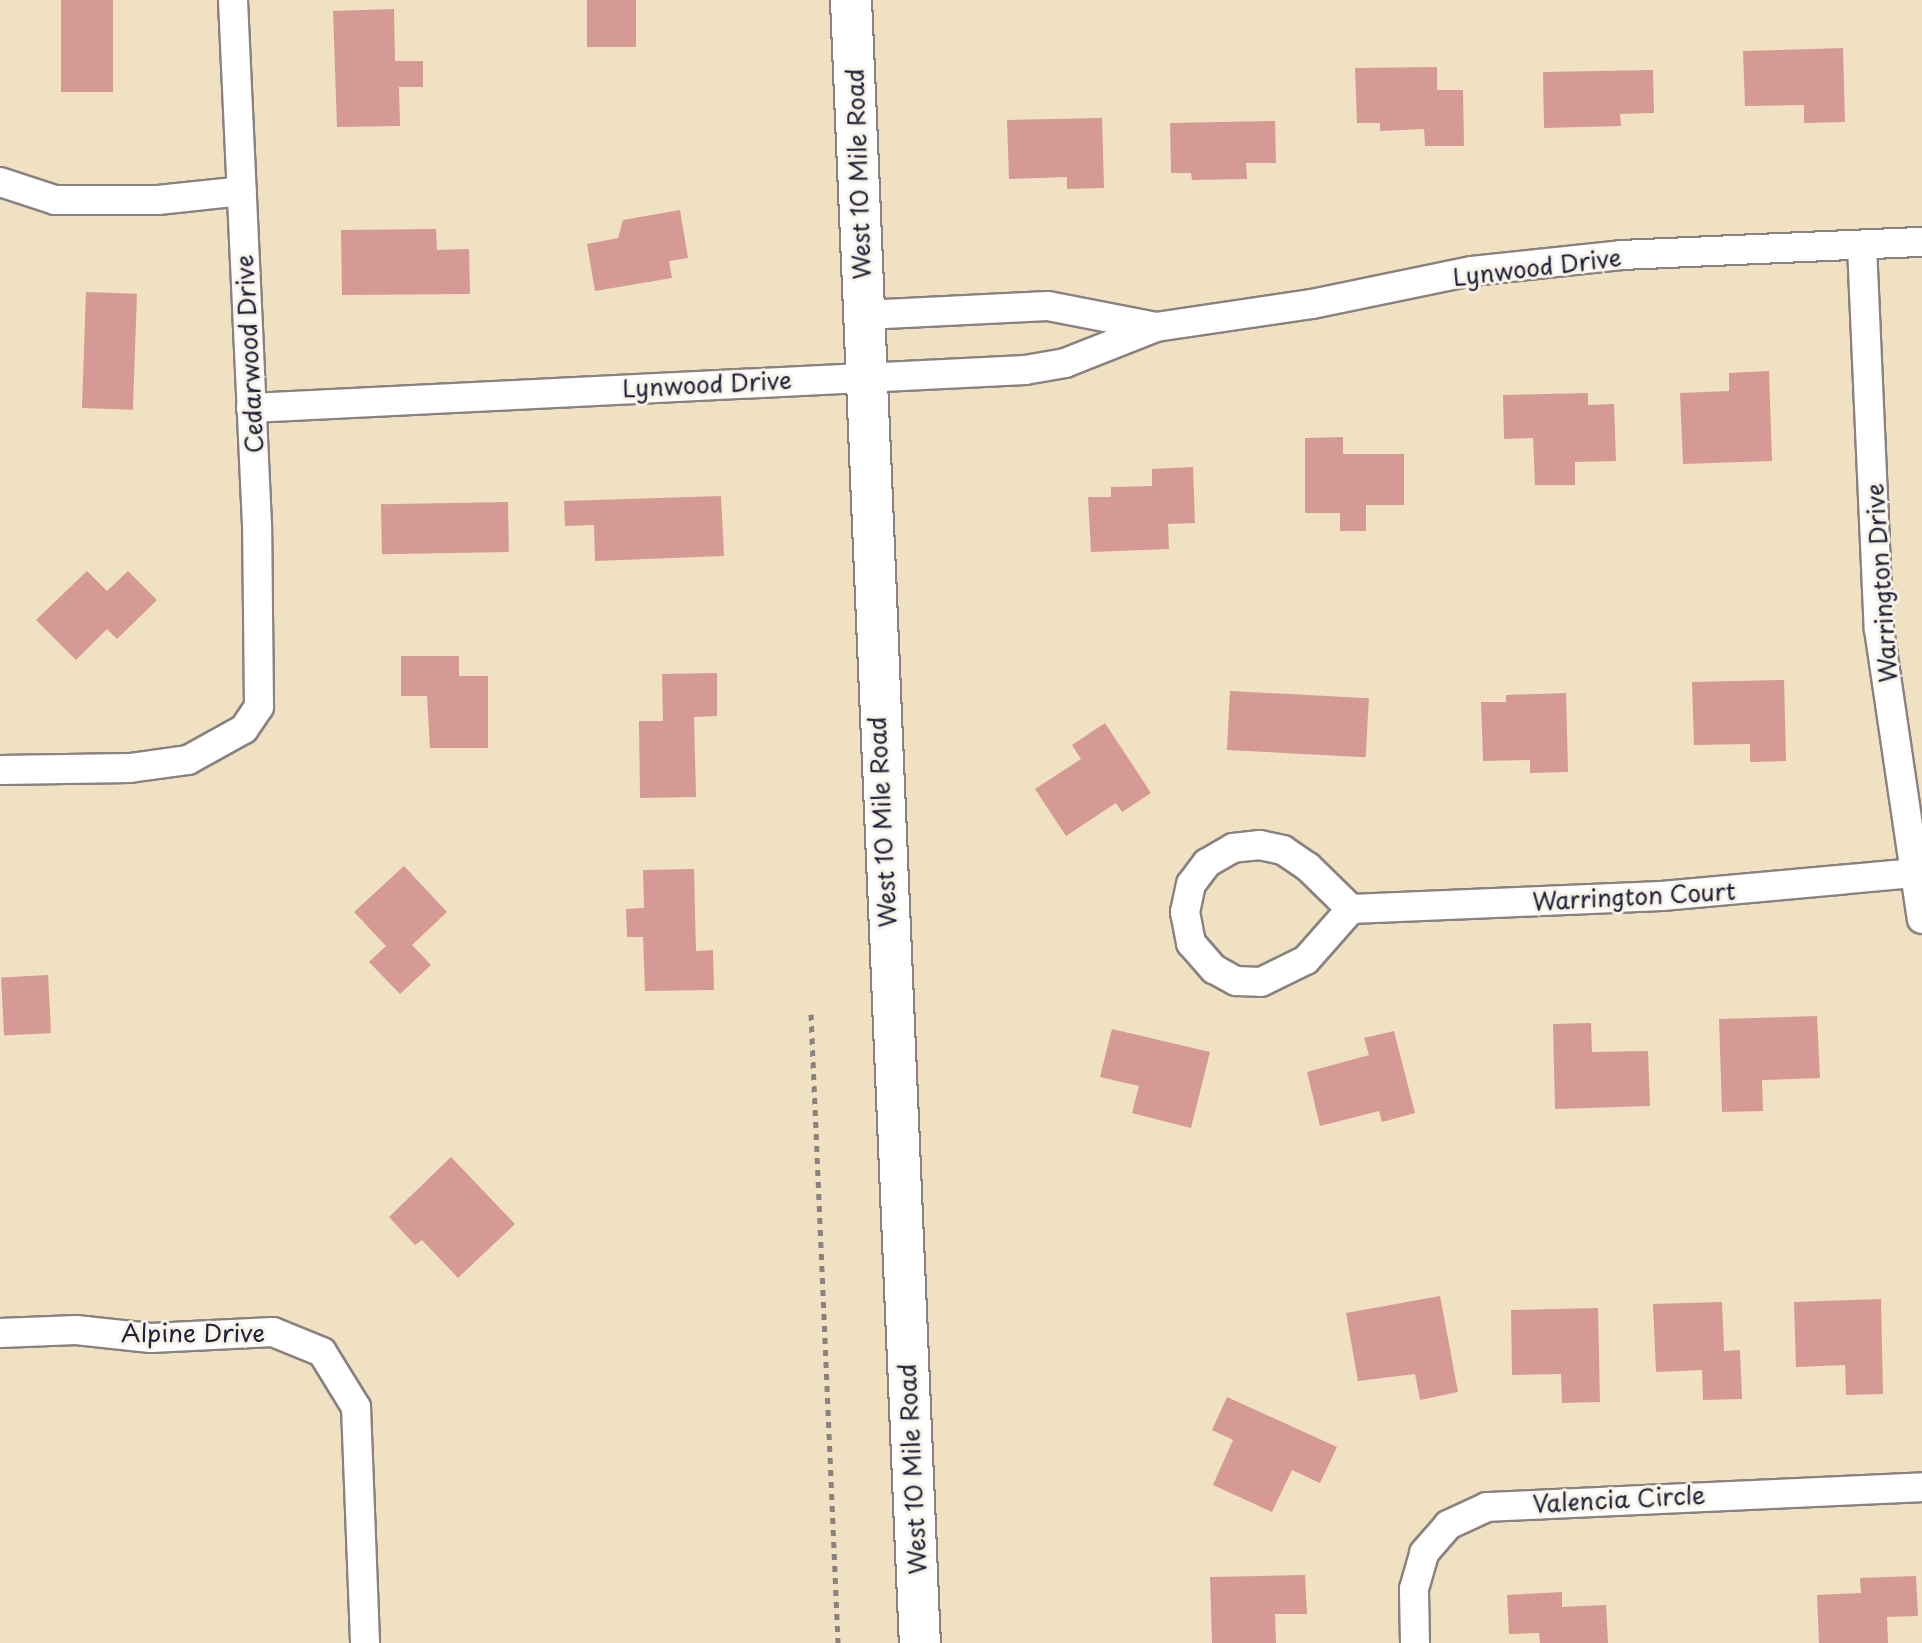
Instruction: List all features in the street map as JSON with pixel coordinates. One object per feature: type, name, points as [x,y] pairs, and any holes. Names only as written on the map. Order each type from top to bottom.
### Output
[{"type":"main road","name":"West 10 Mile Road","points":[[851,0],[920,1643]]},
{"type":"street","name":"Cedarwood Drive","points":[[0,770],[130,768],[188,760],[244,729],[259,707],[251,408],[233,0]]},
{"type":"street","points":[[0,182],[55,200],[158,200],[242,191]]},
{"type":"street","name":"Lynwood Drive","points":[[251,408],[1052,366],[1156,327],[1312,304],[1542,261],[1922,242]]},
{"type":"street","name":"Warrington Drive","points":[[1862,246],[1879,629],[1922,919]]},
{"type":"street","name":"Lynwood Drive","points":[[864,315],[1048,306],[1156,327]]},
{"type":"street","points":[[1260,845],[1283,850],[1308,867],[1351,909],[1306,960],[1261,982],[1236,981],[1214,969],[1191,943],[1185,912],[1191,884],[1207,863],[1233,848],[1260,845]]},
{"type":"street","name":"Warrington Court","points":[[1351,909],[1662,896],[1916,873]]},
{"type":"street","name":"Alpine Drive","points":[[0,1333],[76,1330],[151,1338],[273,1332],[322,1352],[356,1407],[365,1643]]},
{"type":"street","name":"Valencia Circle","points":[[1415,1643],[1414,1589],[1424,1553],[1448,1525],[1487,1507],[1922,1487]]},
{"type":"path","points":[[811,1014],[838,1643]]},
{"type":"building","points":[[61,0],[113,0],[113,92],[61,92]]},
{"type":"building","points":[[587,0],[636,0],[636,47],[587,47]]},
{"type":"building","points":[[394,9],[395,61],[423,61],[423,87],[399,87],[400,126],[337,127],[333,11]]},
{"type":"building","points":[[1843,48],[1845,122],[1804,123],[1804,105],[1745,106],[1743,51]]},
{"type":"building","points":[[1437,67],[1437,90],[1463,90],[1464,146],[1425,146],[1424,129],[1380,131],[1380,123],[1357,123],[1355,68]]},
{"type":"building","points":[[1653,70],[1654,113],[1620,114],[1621,126],[1544,128],[1543,72]]},
{"type":"building","points":[[1102,118],[1104,188],[1067,189],[1067,177],[1009,179],[1007,120]]},
{"type":"building","points":[[1275,121],[1276,163],[1246,163],[1247,179],[1192,180],[1191,173],[1171,173],[1170,123]]},
{"type":"building","points":[[680,210],[688,258],[669,261],[672,278],[595,291],[587,244],[618,238],[623,220]]},
{"type":"building","points":[[436,229],[437,250],[469,249],[470,294],[342,295],[341,230]]},
{"type":"building","points":[[86,292],[137,294],[133,410],[82,408]]},
{"type":"building","points":[[1769,371],[1772,461],[1683,464],[1680,393],[1729,391],[1729,373]]},
{"type":"building","points":[[1588,393],[1588,405],[1614,404],[1616,461],[1575,462],[1575,485],[1535,485],[1533,438],[1504,439],[1503,395]]},
{"type":"building","points":[[1343,437],[1343,454],[1404,454],[1404,505],[1366,505],[1366,531],[1340,531],[1340,513],[1305,513],[1305,438]]},
{"type":"building","points":[[1193,467],[1195,523],[1168,524],[1169,549],[1091,552],[1088,497],[1111,497],[1111,487],[1152,486],[1152,469]]},
{"type":"building","points":[[721,496],[724,556],[595,561],[594,525],[565,526],[564,501]]},
{"type":"building","points":[[508,502],[509,552],[382,554],[381,504]]},
{"type":"building","points":[[87,571],[107,591],[128,571],[157,600],[117,639],[107,629],[76,660],[36,620]]},
{"type":"building","points":[[401,656],[459,656],[459,676],[488,676],[488,748],[430,748],[427,696],[401,696]]},
{"type":"building","points":[[717,673],[717,716],[694,717],[696,797],[640,798],[639,721],[663,721],[662,674]]},
{"type":"building","points":[[1784,680],[1786,761],[1750,762],[1750,744],[1694,745],[1692,682]]},
{"type":"building","points":[[1230,691],[1369,698],[1366,757],[1227,750]]},
{"type":"building","points":[[1566,693],[1568,772],[1530,773],[1530,760],[1483,761],[1481,702],[1506,702],[1506,695]]},
{"type":"building","points":[[1105,723],[1151,793],[1122,812],[1116,803],[1066,836],[1035,789],[1081,759],[1072,745]]},
{"type":"building","points":[[404,866],[447,912],[412,945],[431,965],[400,994],[369,962],[386,946],[354,912]]},
{"type":"building","points":[[694,869],[696,951],[713,950],[714,990],[645,991],[643,937],[627,937],[626,909],[644,908],[643,870]]},
{"type":"building","points":[[48,975],[51,1033],[4,1035],[1,977]]},
{"type":"building","points":[[1817,1016],[1820,1078],[1762,1080],[1763,1111],[1722,1112],[1719,1019]]},
{"type":"building","points":[[1591,1023],[1592,1052],[1648,1051],[1650,1106],[1555,1109],[1553,1024]]},
{"type":"building","points":[[1112,1029],[1210,1052],[1191,1128],[1132,1113],[1139,1086],[1100,1077]]},
{"type":"building","points":[[1394,1031],[1415,1113],[1382,1122],[1379,1111],[1320,1126],[1307,1072],[1369,1055],[1364,1038]]},
{"type":"building","points":[[451,1157],[515,1224],[458,1278],[422,1240],[415,1245],[389,1217]]},
{"type":"building","points":[[1440,1296],[1458,1392],[1420,1400],[1415,1374],[1358,1381],[1346,1313]]},
{"type":"building","points":[[1881,1299],[1883,1394],[1846,1395],[1845,1365],[1796,1367],[1794,1302]]},
{"type":"building","points":[[1722,1302],[1724,1351],[1740,1350],[1742,1399],[1703,1400],[1702,1370],[1656,1372],[1653,1304]]},
{"type":"building","points":[[1598,1308],[1600,1402],[1562,1403],[1561,1374],[1512,1375],[1511,1310]]},
{"type":"building","points":[[1227,1397],[1337,1447],[1320,1483],[1292,1470],[1272,1512],[1213,1485],[1233,1440],[1212,1430]]},
{"type":"building","points":[[1305,1575],[1307,1614],[1275,1614],[1276,1643],[1212,1643],[1210,1577]]},
{"type":"building","points":[[1916,1576],[1918,1616],[1887,1617],[1888,1643],[1819,1643],[1817,1595],[1861,1593],[1860,1578]]},
{"type":"building","points":[[1562,1592],[1562,1607],[1606,1605],[1608,1643],[1540,1643],[1539,1633],[1509,1634],[1507,1595]]}]
